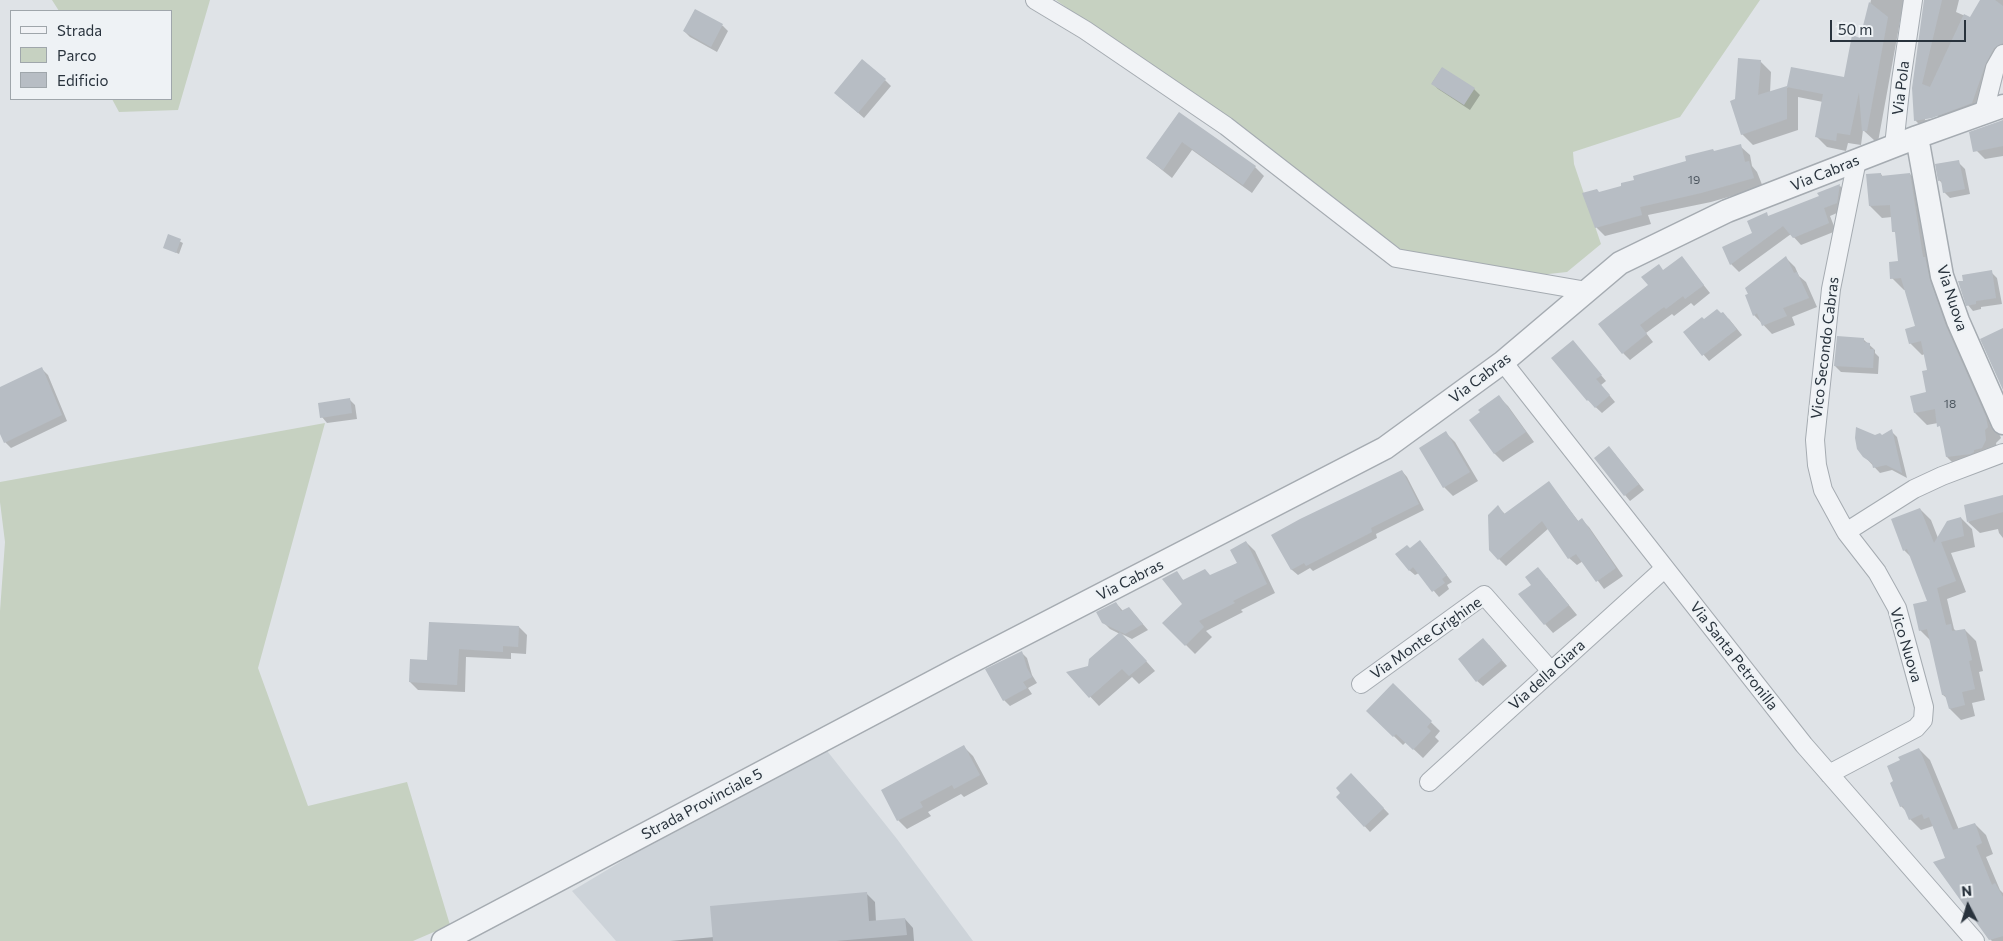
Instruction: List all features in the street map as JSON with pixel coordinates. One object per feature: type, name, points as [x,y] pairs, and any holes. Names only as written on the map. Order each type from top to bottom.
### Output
[{"type":"street","points":[[1035,0],[1084,30],[1226,126],[1396,258],[1586,291]]},
{"type":"street","name":"Via Pola","points":[[1894,146],[1913,0]]},
{"type":"street","points":[[1994,109],[1996,68],[2003,54]]},
{"type":"street","name":"Via Cabras","points":[[961,667],[1385,448],[1503,362],[1620,263],[1727,211],[1917,136],[1994,109]]},
{"type":"street","name":"Via Nuova","points":[[1917,136],[1942,276],[1958,321],[2003,423]]},
{"type":"street","name":"Vico Secondo Cabras","points":[[1846,532],[1823,490],[1817,465],[1815,440],[1831,289],[1857,160]]},
{"type":"street","name":"Via Santa Petronilla","points":[[1503,362],[1798,737],[1975,941]]},
{"type":"street","points":[[1846,532],[1914,489],[1942,476],[2003,453]]},
{"type":"street","name":"Vico Nuova","points":[[1829,774],[1916,728],[1923,720],[1924,707],[1897,608],[1877,572],[1846,532]]},
{"type":"street","name":"Via della Giara","points":[[1429,782],[1664,568]]},
{"type":"street","name":"Via Monte Grighine","points":[[1361,684],[1484,595],[1551,671]]},
{"type":"street","name":"Strada Provinciale 5","points":[[443,941],[961,667]]},
{"type":"shaded area","points":[[820,742],[897,839],[973,941],[616,941],[572,891]]},
{"type":"green space","points":[[52,0],[210,0],[178,110],[119,112],[113,100],[172,100],[172,10],[58,10]]},
{"type":"green space","points":[[1056,0],[1760,0],[1680,117],[1573,152],[1574,164],[1601,244],[1567,272],[1539,275],[1405,252]]},
{"type":"green space","points":[[325,423],[258,668],[308,806],[407,782],[450,925],[413,941],[0,941],[0,611],[5,542],[0,502],[0,482]]},
{"type":"building","points":[[1924,0],[1942,0],[1922,84],[1930,87],[1964,14],[1970,17],[1980,0],[1995,0],[2003,6],[2003,43],[1994,48],[1986,63],[1972,103],[1932,118],[1914,121],[1912,88]]},
{"type":"building","points":[[1869,2],[1888,17],[1867,131],[1862,131],[1859,92],[1850,135],[1837,133],[1836,141],[1815,137],[1823,94],[1787,87],[1787,119],[1741,135],[1730,101],[1735,99],[1738,58],[1761,60],[1758,95],[1787,86],[1791,67],[1844,77],[1852,35],[1860,38]]},
{"type":"building","points":[[695,9],[723,24],[711,47],[683,31]]},
{"type":"building","points":[[862,59],[886,79],[858,113],[834,93]]},
{"type":"building","points":[[1442,67],[1475,88],[1464,105],[1431,84]]},
{"type":"building","points":[[1179,112],[1256,166],[1243,185],[1182,142],[1163,170],[1146,158]]},
{"type":"building","points":[[2003,120],[2003,146],[1973,152],[1969,132]]},
{"type":"building","points":[[1741,144],[1745,162],[1749,161],[1754,178],[1640,207],[1642,215],[1595,228],[1582,193],[1597,189],[1599,192],[1621,186],[1621,183],[1634,180],[1633,176],[1686,161],[1685,156]]},
{"type":"building","points":[[1959,160],[1965,189],[1943,193],[1941,180],[1938,181],[1935,164]]},
{"type":"building","points":[[1881,173],[1881,176],[1910,173],[1923,257],[1925,257],[1930,280],[1946,326],[1986,417],[1988,427],[1985,430],[1986,440],[1982,448],[1974,450],[1971,454],[1946,457],[1940,426],[1937,427],[1935,409],[1914,413],[1910,396],[1926,392],[1922,371],[1927,370],[1921,341],[1909,344],[1905,329],[1915,326],[1901,278],[1890,279],[1889,262],[1898,261],[1895,232],[1892,232],[1890,205],[1869,206],[1866,174]]},
{"type":"building","points":[[1840,184],[1837,203],[1824,208],[1829,223],[1793,238],[1783,226],[1730,265],[1722,247],[1752,233],[1747,221],[1767,212],[1768,216],[1819,196],[1817,193]]},
{"type":"building","points":[[168,234],[181,239],[176,253],[163,248]]},
{"type":"building","points":[[1682,256],[1704,285],[1685,299],[1683,296],[1666,309],[1664,307],[1640,325],[1647,334],[1622,354],[1598,324],[1648,285],[1641,277],[1659,264],[1663,270]]},
{"type":"building","points":[[1786,256],[1794,273],[1797,272],[1809,298],[1783,308],[1787,316],[1762,326],[1757,313],[1753,316],[1745,295],[1748,294],[1745,288]]},
{"type":"building","points":[[1992,270],[1996,298],[1976,301],[1976,304],[1966,306],[1958,281],[1963,281],[1962,275]]},
{"type":"building","points":[[1717,309],[1721,313],[1723,312],[1737,329],[1702,356],[1683,332],[1702,317],[1704,319]]},
{"type":"building","points":[[2003,328],[2003,390],[1980,339]]},
{"type":"building","points":[[1837,336],[1864,338],[1864,342],[1870,343],[1870,349],[1874,349],[1873,368],[1834,366]]},
{"type":"building","points":[[1573,340],[1602,375],[1596,379],[1610,395],[1595,408],[1551,358]]},
{"type":"building","points":[[42,367],[62,415],[4,443],[0,434],[0,387]]},
{"type":"building","points":[[1499,395],[1526,432],[1494,454],[1469,420],[1480,412],[1478,410]]},
{"type":"building","points":[[350,398],[352,413],[320,418],[318,403]]},
{"type":"building","points":[[1856,427],[1875,435],[1880,433],[1882,435],[1892,429],[1902,473],[1886,465],[1873,468],[1872,463],[1863,457],[1857,449]]},
{"type":"building","points":[[1446,431],[1470,472],[1443,488],[1419,448]]},
{"type":"building","points":[[1609,446],[1639,484],[1624,496],[1594,458]]},
{"type":"building","points":[[1402,470],[1419,504],[1371,528],[1372,532],[1306,566],[1304,563],[1291,570],[1271,535]]},
{"type":"building","points":[[1549,481],[1578,521],[1582,518],[1616,568],[1596,582],[1576,554],[1568,559],[1542,521],[1498,560],[1489,550],[1488,515],[1498,505],[1504,514]]},
{"type":"building","points":[[2003,495],[2003,512],[1967,522],[1964,505]]},
{"type":"building","points":[[1920,508],[1934,543],[1947,521],[1961,517],[1964,536],[1941,542],[1956,581],[1937,588],[1946,625],[1951,624],[1952,631],[1965,629],[1972,660],[1969,661],[1975,689],[1962,692],[1965,705],[1949,709],[1945,695],[1942,695],[1927,629],[1919,631],[1913,604],[1927,601],[1907,549],[1903,551],[1891,519]]},
{"type":"building","points":[[1420,540],[1447,575],[1442,579],[1445,583],[1432,592],[1413,567],[1409,571],[1395,554],[1407,545],[1410,548]]},
{"type":"building","points":[[1246,541],[1267,584],[1199,621],[1204,627],[1185,646],[1162,623],[1182,604],[1162,579],[1177,571],[1183,580],[1205,569],[1210,575],[1237,563],[1230,550]]},
{"type":"building","points":[[1538,567],[1569,605],[1544,625],[1518,594],[1531,585],[1525,577]]},
{"type":"building","points":[[1116,602],[1121,611],[1129,607],[1143,624],[1125,634],[1102,623],[1096,612]]},
{"type":"building","points":[[429,622],[519,626],[518,647],[503,646],[503,652],[459,649],[457,685],[409,682],[410,659],[427,660]]},
{"type":"building","points":[[1120,632],[1147,661],[1129,676],[1122,669],[1089,698],[1066,672],[1088,666],[1089,659]]},
{"type":"building","points":[[1483,638],[1502,660],[1476,682],[1458,659]]},
{"type":"building","points":[[1022,651],[1032,677],[1023,682],[1027,688],[1003,701],[985,669]]},
{"type":"building","points":[[1393,683],[1432,721],[1427,727],[1431,731],[1413,750],[1396,734],[1393,737],[1366,711]]},
{"type":"building","points":[[964,745],[980,775],[954,789],[952,785],[920,802],[923,807],[897,821],[881,790]]},
{"type":"building","points":[[1919,748],[1953,830],[1975,823],[1982,843],[1976,846],[1992,885],[1995,883],[2003,897],[2003,936],[1989,940],[1933,862],[1945,858],[1929,817],[1924,819],[1922,814],[1909,820],[1903,806],[1900,807],[1890,783],[1893,781],[1887,766],[1900,760],[1898,757]]},
{"type":"building","points":[[1351,773],[1384,808],[1364,827],[1336,797],[1340,793],[1336,788]]},
{"type":"building","points":[[867,892],[869,921],[905,918],[907,935],[836,941],[713,941],[710,906]]}]
